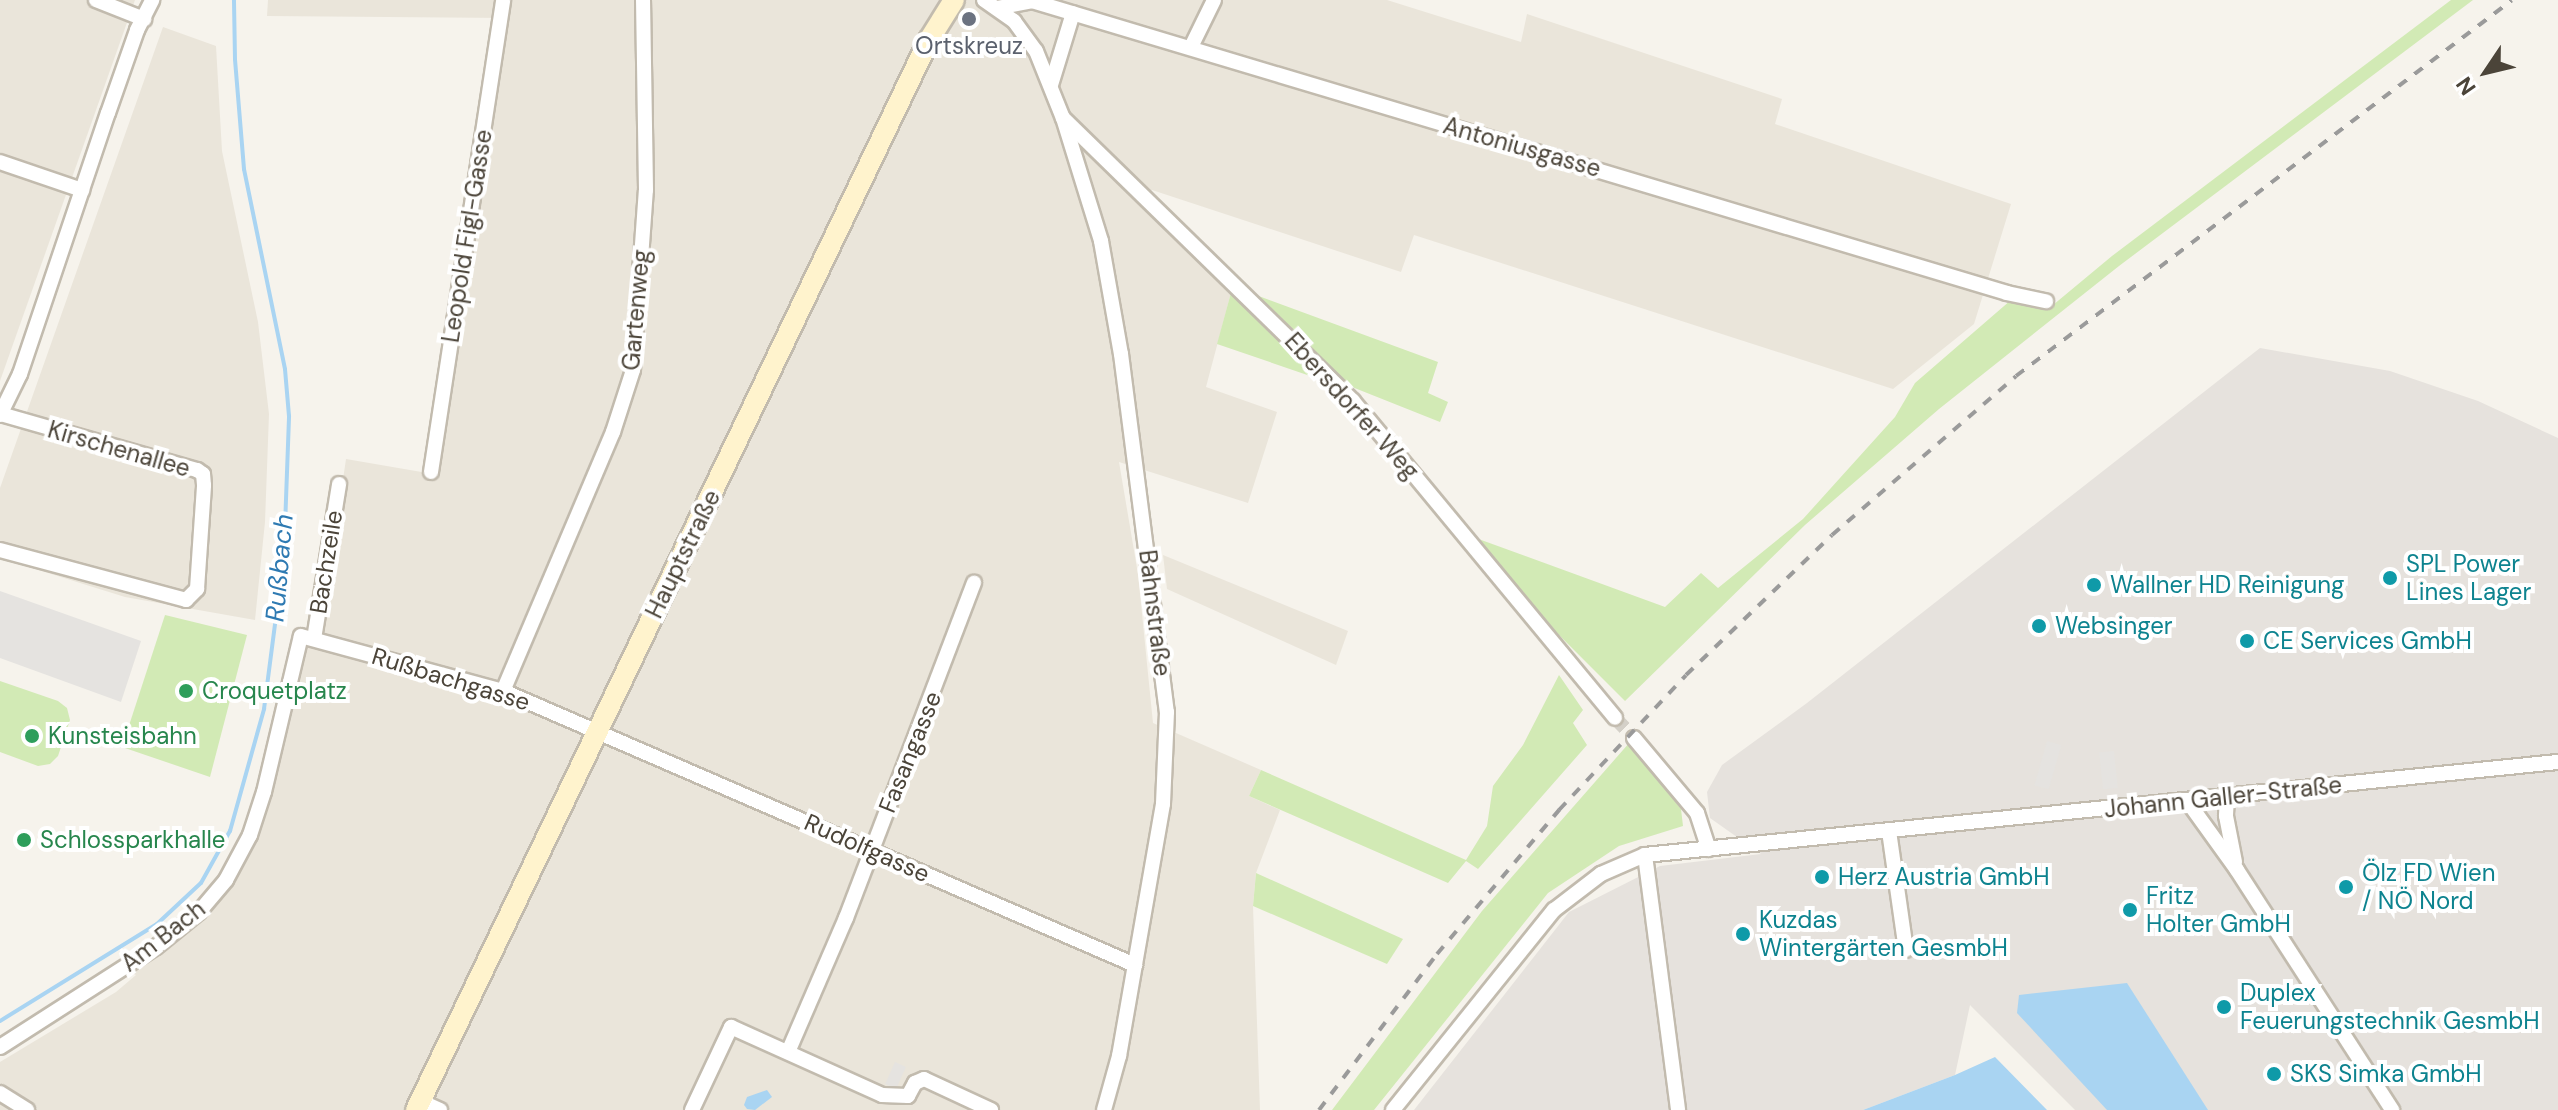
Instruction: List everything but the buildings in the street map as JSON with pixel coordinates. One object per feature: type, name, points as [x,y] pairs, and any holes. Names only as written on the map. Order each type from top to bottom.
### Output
[{"type":"main road","name":"Hauptstraße","points":[[418,1105],[929,40],[954,0]]},
{"type":"street","points":[[96,0],[144,19]]},
{"type":"street","name":"Kirschenallee","points":[[0,550],[186,600],[197,589],[203,474],[0,414],[5,389],[20,374],[82,190],[152,0]]},
{"type":"street","name":"Leopold Figl-Gasse","points":[[431,472],[503,0]]},
{"type":"street","name":"Gartenweg","points":[[503,691],[613,432],[633,370],[646,190],[643,0]]},
{"type":"street","points":[[1191,47],[1214,0]]},
{"type":"street","name":"Antoniusgasse","points":[[991,4],[1032,1],[2007,293],[2046,301]]},
{"type":"street","name":"Bahnstraße","points":[[991,4],[1025,33],[1051,85],[1101,241],[1121,354],[1167,712],[1163,804],[1119,1056],[1104,1110]]},
{"type":"street","points":[[1051,85],[1073,13]]},
{"type":"street","name":"Ebersdorfer Weg","points":[[1063,118],[1353,401],[1615,718]]},
{"type":"street","points":[[0,162],[82,190]]},
{"type":"street","name":"Bachzeile","points":[[308,638],[339,484]]},
{"type":"street","name":"Fasangasse","points":[[788,1052],[846,918],[974,583]]},
{"type":"street","name":"Rußbachgasse","points":[[308,638],[503,691],[599,730]]},
{"type":"street","name":"Am Bach","points":[[0,1047],[156,947],[199,912],[226,880],[250,835],[308,638]]},
{"type":"street","name":"Rudolfgasse","points":[[599,730],[1135,965]]},
{"type":"street","points":[[1634,738],[1697,813],[1709,849]]},
{"type":"street","name":"Johann Galler-Straße","points":[[1393,1110],[1554,910],[1601,874],[1645,855],[2558,762]]},
{"type":"street","points":[[2227,796],[2230,848],[2237,870]]},
{"type":"street","points":[[2188,802],[2237,870],[2392,1110]]},
{"type":"street","points":[[1889,831],[1906,950]]},
{"type":"street","points":[[1645,855],[1678,1110]]},
{"type":"street","points":[[692,1110],[731,1027],[905,1103],[915,1083],[924,1079],[991,1110]]},
{"type":"street","points":[[0,1093],[27,1110]]},
{"type":"street","points":[[418,1105],[440,1110]]},
{"type":"shaded area","points":[[0,0],[135,0],[0,381]]},
{"type":"shaded area","points":[[268,0],[1387,0],[1521,42],[1527,14],[1782,99],[1775,124],[2011,204],[1974,324],[1893,389],[1414,235],[1401,272],[1152,190],[1144,200],[1232,289],[1206,387],[1277,412],[1248,503],[1119,462],[1138,574],[1153,723],[1261,770],[1249,796],[1280,810],[1256,873],[1253,906],[1260,1110],[0,1110],[0,1062],[116,992],[136,975],[126,970],[200,918],[230,887],[260,820],[333,547],[346,459],[439,475],[506,18],[267,16]]},
{"type":"shaded area","points":[[163,27],[216,46],[222,151],[258,322],[269,414],[265,522],[255,620],[125,597],[0,558],[0,488]]},
{"type":"shaded area","points":[[2260,348],[2390,371],[2478,401],[2558,438],[2558,1110],[2075,1110],[1970,1005],[1955,1075],[1863,1110],[1414,1110],[1569,912],[1660,866],[1761,854],[1710,818],[1707,792],[1722,765],[1807,703]]},
{"type":"shaded area","points":[[1163,555],[1348,631],[1336,665],[1167,589]]},
{"type":"shaded area","points":[[0,591],[141,641],[121,702],[0,658]]},
{"type":"shaded area","points":[[2047,741],[2061,745],[2049,789],[2034,785]]},
{"type":"shaded area","points":[[2114,751],[2118,788],[2103,789],[2099,753]]},
{"type":"shaded area","points":[[895,1062],[906,1067],[896,1089],[885,1084]]},
{"type":"green space","points":[[2451,0],[2473,0],[2119,266],[1939,409],[1805,525],[1625,701],[1540,616],[1473,537],[1665,607],[1701,573],[1718,588],[1803,519],[1895,417],[1915,383],[2011,300],[2047,310],[2112,256]]},
{"type":"green space","points":[[1232,289],[1319,379],[1217,344]]},
{"type":"green space","points":[[1256,295],[1438,362],[1428,393],[1448,402],[1440,422],[1347,385]]},
{"type":"green space","name":"Croquetplatz","points":[[165,615],[247,635],[210,777],[122,747]]},
{"type":"green space","points":[[1559,675],[1583,710],[1573,723],[1587,745],[1478,869],[1466,861],[1448,883],[1249,796],[1261,770],[1466,860],[1487,826],[1493,786],[1523,745]]},
{"type":"green space","name":"Kunsteisbahn","points":[[0,681],[58,701],[67,708],[70,720],[58,756],[50,764],[38,766],[0,752]]},
{"type":"green space","points":[[1630,742],[1681,809],[1683,826],[1619,846],[1548,893],[1374,1110],[1332,1110],[1482,911]]},
{"type":"green space","points":[[1256,873],[1403,939],[1387,964],[1253,906]]},
{"type":"water","points":[[2127,983],[2208,1110],[2107,1110],[2017,1013],[2019,995]]},
{"type":"water","points":[[1995,1057],[2047,1110],[1863,1110],[1955,1075]]},
{"type":"water","points":[[767,1090],[772,1097],[755,1110],[747,1109],[744,1105],[747,1097]]},
{"type":"waterway","name":"Rußbach","points":[[0,1021],[157,924],[201,883],[230,831],[264,709],[284,554],[289,416],[285,369],[244,169],[235,59],[234,0]]},
{"type":"tunnel","points":[[1615,718],[1634,738]]},
{"type":"railway","points":[[1319,1110],[1437,954],[1559,810],[1686,675],[1832,535],[2016,376],[2512,0]]},
{"type":"place","name":"Ortskreuz","points":[[969,19]]},
{"type":"place","name":"SPL Power Lines Lager","points":[[2390,578]]},
{"type":"place","name":"Wallner HD Reinigung","points":[[2094,585]]},
{"type":"place","name":"Websinger","points":[[2039,626]]},
{"type":"place","name":"CE Services GmbH","points":[[2247,641]]},
{"type":"place","name":"Croquetplatz","points":[[186,691]]},
{"type":"place","name":"Kunsteisbahn","points":[[32,736]]},
{"type":"place","name":"Schlossparkhalle","points":[[24,840]]},
{"type":"place","name":"Herz Austria GmbH","points":[[1822,877]]},
{"type":"place","name":"Ölz FD Wien / NÖ Nord","points":[[2346,887]]},
{"type":"place","name":"Fritz Holter GmbH","points":[[2130,910]]},
{"type":"place","name":"Kuzdas Wintergärten GesmbH","points":[[1743,934]]},
{"type":"place","name":"Duplex Feuerungstechnik GesmbH","points":[[2224,1007]]},
{"type":"place","name":"SKS Simka GmbH","points":[[2274,1074]]}]
